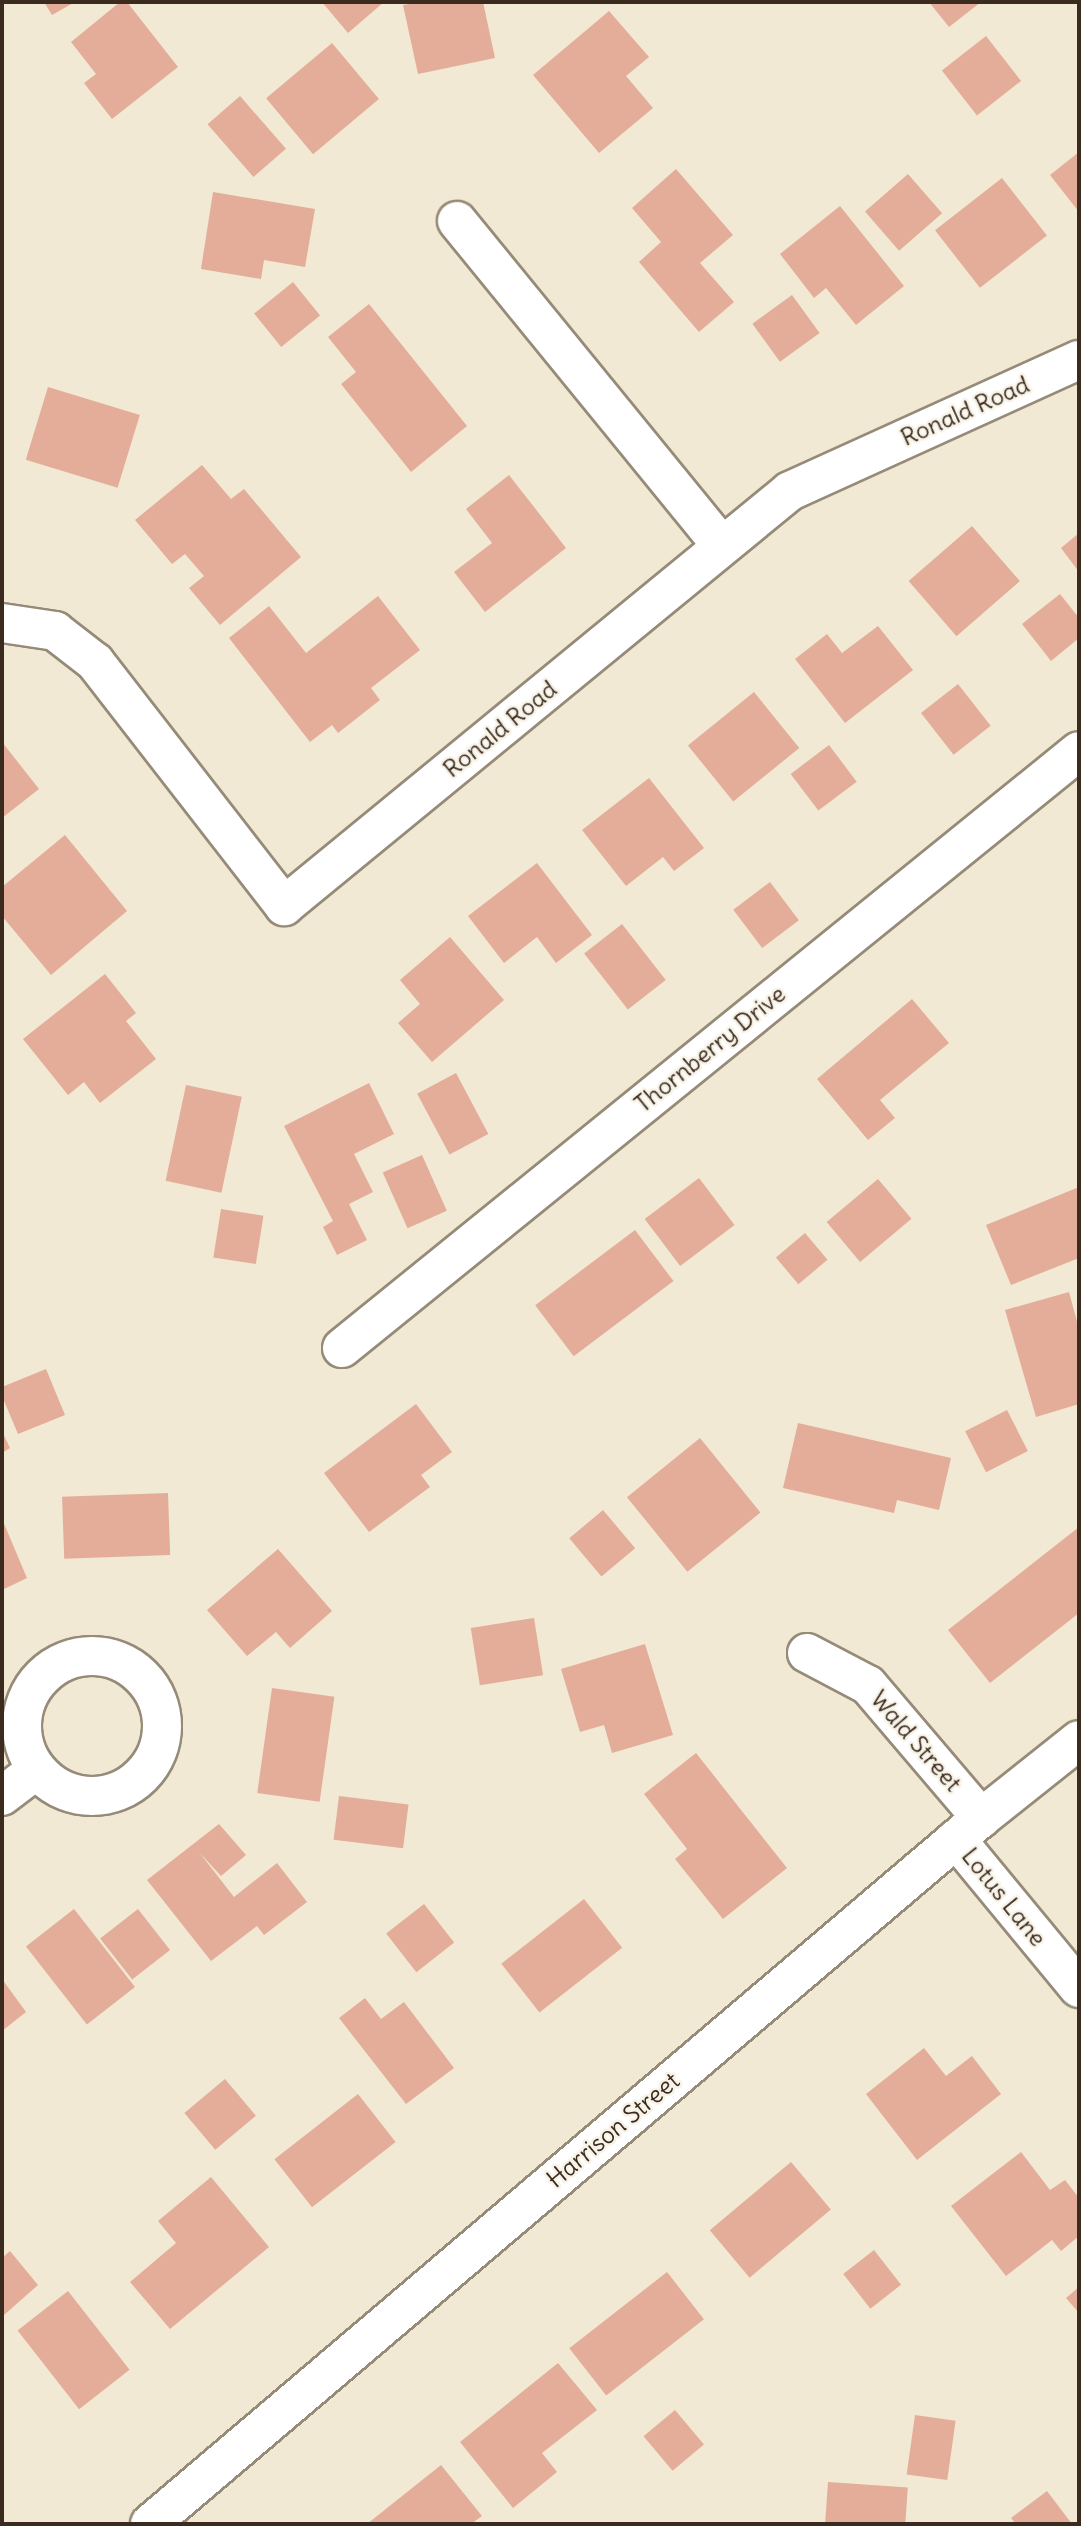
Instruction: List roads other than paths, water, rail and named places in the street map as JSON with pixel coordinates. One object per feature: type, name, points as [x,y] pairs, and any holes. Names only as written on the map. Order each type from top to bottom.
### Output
[{"type":"street","points":[[457,221],[722,546]]},
{"type":"street","name":"Ronald Road","points":[[2,623],[55,631],[95,662],[284,906],[790,491],[1079,360]]},
{"type":"street","name":"Thornberry Drive","points":[[342,1348],[1079,751]]},
{"type":"street","name":"Wald Street","points":[[807,1653],[868,1685],[969,1828]]},
{"type":"street","name":"Harrison Street","points":[[150,2524],[969,1828],[1079,1740]]},
{"type":"street","points":[[2,1796],[36,1770]]},
{"type":"street","name":"Lotus Lane","points":[[969,1828],[1079,1989]]}]
